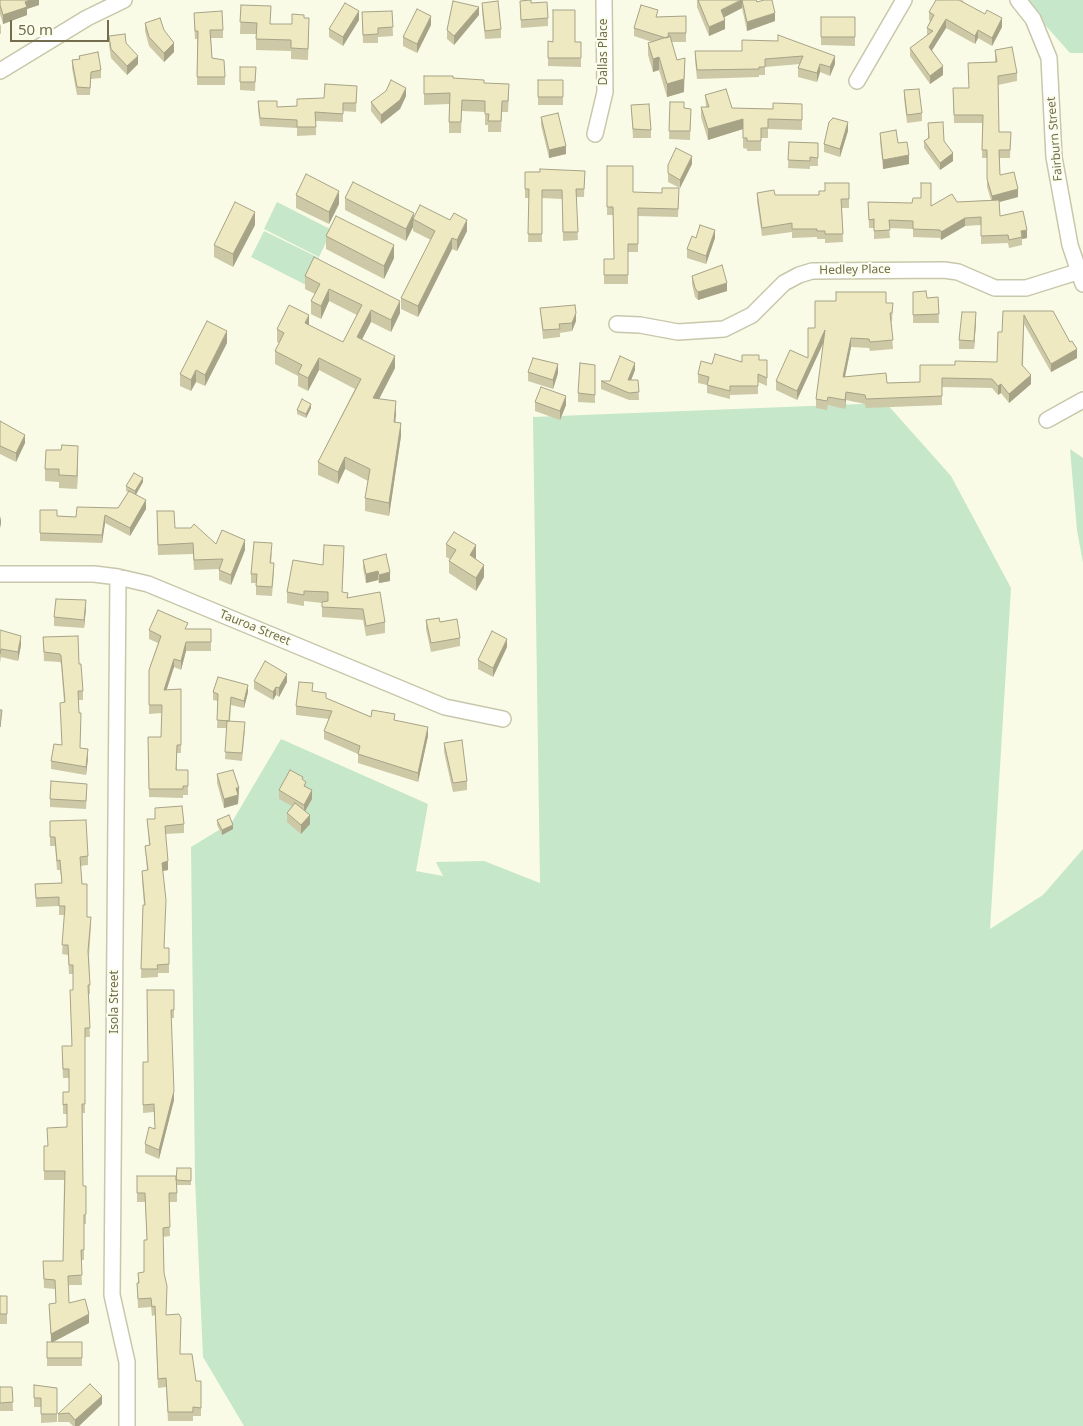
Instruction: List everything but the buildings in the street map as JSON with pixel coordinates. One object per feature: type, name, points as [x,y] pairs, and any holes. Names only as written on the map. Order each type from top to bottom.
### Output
[{"type":"street","name":"Dallas Place","points":[[595,134],[604,92],[604,0]]},
{"type":"street","points":[[857,82],[904,0]]},
{"type":"street","name":"Fairburn Street","points":[[1018,0],[1033,19],[1048,58],[1054,157],[1080,278]]},
{"type":"street","points":[[0,71],[119,1]]},
{"type":"street","name":"Hedley Place","points":[[617,324],[640,325],[678,332],[724,328],[752,315],[784,283],[812,271],[944,270],[958,272],[995,288],[1026,288],[1080,278]]},
{"type":"street","points":[[1048,420],[1083,400]]},
{"type":"street","name":"Tauroa Street","points":[[0,574],[94,574],[148,584],[445,707],[503,720]]},
{"type":"street","name":"Isola Street","points":[[118,577],[112,1295],[127,1362],[127,1426]]},
{"type":"green space","points":[[1023,0],[1083,0],[1083,53],[1070,53]]},
{"type":"green space","points":[[277,202],[332,230],[319,257],[264,229]]},
{"type":"green space","points":[[264,231],[319,258],[306,285],[251,257]]},
{"type":"green space","points":[[886,403],[951,476],[1011,588],[990,929],[1043,895],[1083,849],[1083,1426],[244,1426],[203,1357],[195,1179],[191,847],[232,822],[281,739],[428,804],[416,871],[443,876],[436,862],[484,861],[540,883],[533,417]]},
{"type":"green space","points":[[1070,449],[1083,458],[1083,563],[1077,530]]}]
